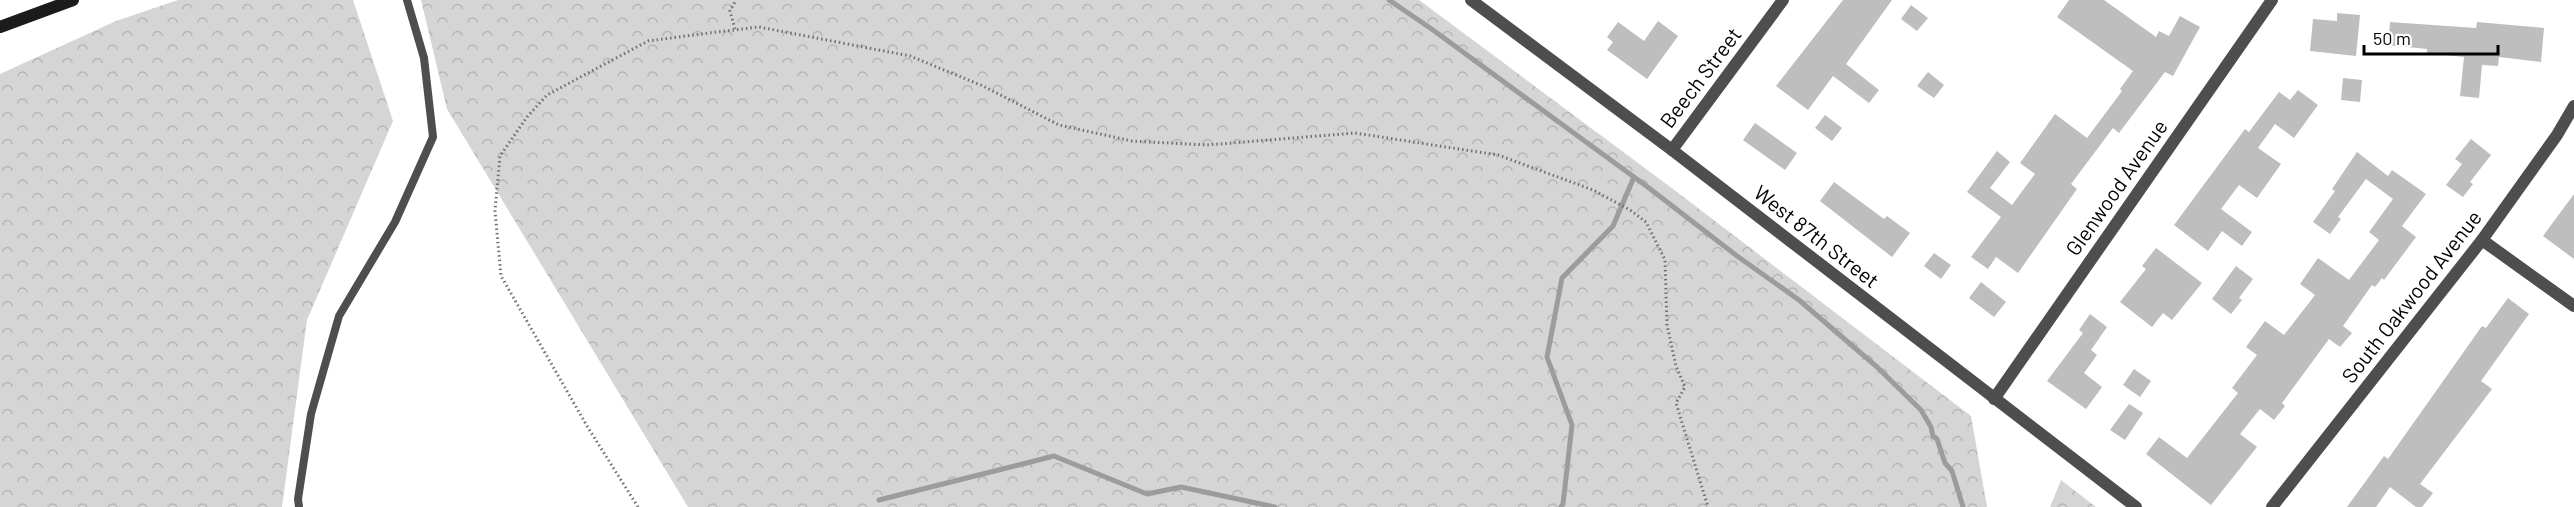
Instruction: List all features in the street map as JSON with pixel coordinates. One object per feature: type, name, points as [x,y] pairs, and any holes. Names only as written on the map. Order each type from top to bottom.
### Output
[{"type":"street","points":[[0,27],[73,0]]},
{"type":"street","name":"West 87th Street","points":[[1471,0],[1672,150],[2136,507]]},
{"type":"street","name":"Beech Street","points":[[1672,150],[1783,0]]},
{"type":"street","name":"Glenwood Avenue","points":[[1994,399],[2272,0]]},
{"type":"street","name":"South Oakwood Avenue","points":[[2272,507],[2482,240],[2557,135],[2574,106]]},
{"type":"street","points":[[2482,240],[2574,306]]},
{"type":"lane","points":[[299,507],[298,499],[311,414],[339,316],[395,222],[434,137],[424,58],[407,0]]},
{"type":"path","points":[[735,30],[730,11],[736,0]]},
{"type":"path","points":[[638,507],[587,426],[501,276],[495,211],[500,156],[527,117],[547,95],[586,72],[648,41],[759,27],[910,56],[983,86],[1059,125],[1132,141],[1207,145],[1355,133],[1498,155],[1593,190],[1630,210],[1646,222],[1665,260],[1667,326],[1676,366],[1685,387],[1676,403],[1708,507]]},
{"type":"green space","points":[[178,0],[353,0],[393,121],[307,320],[282,507],[0,507],[0,74],[116,21]]},
{"type":"green space","points":[[421,0],[1419,0],[1673,189],[1971,416],[1987,507],[688,507],[447,109]]},
{"type":"green space","points":[[2061,480],[2096,507],[2050,507]]},
{"type":"building","points":[[1843,0],[1892,0],[1846,64],[1879,90],[1869,103],[1833,76],[1808,110],[1776,86]]},
{"type":"building","points":[[2069,0],[2104,0],[2156,37],[2159,31],[2169,36],[2180,16],[2200,27],[2173,76],[2165,72],[2119,133],[2113,128],[2071,184],[2077,189],[2018,273],[1996,257],[1988,269],[1971,257],[2001,217],[1967,192],[1997,151],[2010,162],[1990,188],[2012,205],[2035,174],[2020,163],[2055,114],[2087,138],[2122,91],[2120,89],[2133,71],[2057,17]]},
{"type":"building","points":[[1911,5],[1928,18],[1917,31],[1901,19]]},
{"type":"building","points":[[2337,13],[2360,15],[2356,56],[2310,51],[2313,19],[2337,21]]},
{"type":"building","points":[[1658,21],[1678,36],[1647,79],[1607,50],[1613,42],[1607,37],[1618,22],[1644,41]]},
{"type":"building","points":[[2390,22],[2476,28],[2477,22],[2544,28],[2541,62],[2499,57],[2498,66],[2482,65],[2479,98],[2460,96],[2464,57],[2427,53],[2427,49],[2388,45]]},
{"type":"building","points":[[1928,72],[1944,85],[1934,98],[1917,86]]},
{"type":"building","points":[[2343,78],[2362,80],[2360,102],[2341,100]]},
{"type":"building","points":[[2298,90],[2318,105],[2294,138],[2275,124],[2258,148],[2281,164],[2257,198],[2239,185],[2221,209],[2252,232],[2242,246],[2222,231],[2208,251],[2174,225],[2245,129],[2249,132],[2279,92],[2290,100]]},
{"type":"building","points":[[1825,115],[1842,128],[1832,141],[1815,128]]},
{"type":"building","points":[[1755,123],[1797,153],[1785,170],[1743,140]]},
{"type":"building","points":[[2471,139],[2491,155],[2470,182],[2473,184],[2463,197],[2446,185],[2462,164],[2455,159]]},
{"type":"building","points":[[2357,152],[2388,176],[2392,170],[2426,194],[2402,226],[2416,237],[2384,280],[2382,278],[2375,287],[2372,285],[2343,326],[2352,333],[2340,347],[2329,339],[2282,403],[2285,406],[2274,420],[2260,409],[2240,434],[2257,447],[2211,505],[2146,454],[2159,437],[2187,458],[2238,393],[2232,388],[2257,355],[2246,347],[2265,321],[2284,335],[2315,295],[2300,284],[2318,258],[2349,280],[2379,240],[2369,232],[2393,199],[2366,179],[2338,217],[2341,219],[2330,234],[2313,222],[2335,191],[2332,189]]},
{"type":"building","points":[[1834,182],[1884,219],[1887,216],[1910,233],[1892,257],[1820,201]]},
{"type":"building","points":[[2574,194],[2574,259],[2543,236]]},
{"type":"building","points":[[2156,248],[2202,283],[2172,320],[2163,313],[2152,327],[2120,302],[2146,269],[2142,266]]},
{"type":"building","points":[[1934,253],[1951,265],[1941,279],[1924,266]]},
{"type":"building","points":[[2236,266],[2253,279],[2239,298],[2242,300],[2231,314],[2212,299]]},
{"type":"building","points":[[1981,282],[2006,302],[1994,317],[1969,298]]},
{"type":"building","points":[[2508,298],[2529,314],[2481,381],[2492,389],[2420,484],[2433,493],[2422,507],[2416,507],[2390,487],[2376,507],[2347,507],[2384,456],[2388,459],[2482,326],[2486,328]]},
{"type":"building","points":[[2090,314],[2107,327],[2091,350],[2097,355],[2084,373],[2102,387],[2086,409],[2047,381],[2083,333],[2079,330]]},
{"type":"building","points":[[2134,369],[2151,381],[2140,397],[2123,385]]},
{"type":"building","points":[[2129,404],[2143,413],[2125,440],[2110,430]]},
{"type":"waterway","points":[[1389,0],[1649,188],[1737,256],[1799,300],[1877,367],[1921,410],[1931,427],[1933,436],[1937,439],[1945,463],[1952,471],[1963,507]]},
{"type":"waterway","points":[[1561,507],[1572,425],[1547,357],[1562,278],[1613,226],[1634,177]]},
{"type":"waterway","points":[[879,500],[1054,456],[1147,494],[1181,487],[1275,507]]}]
